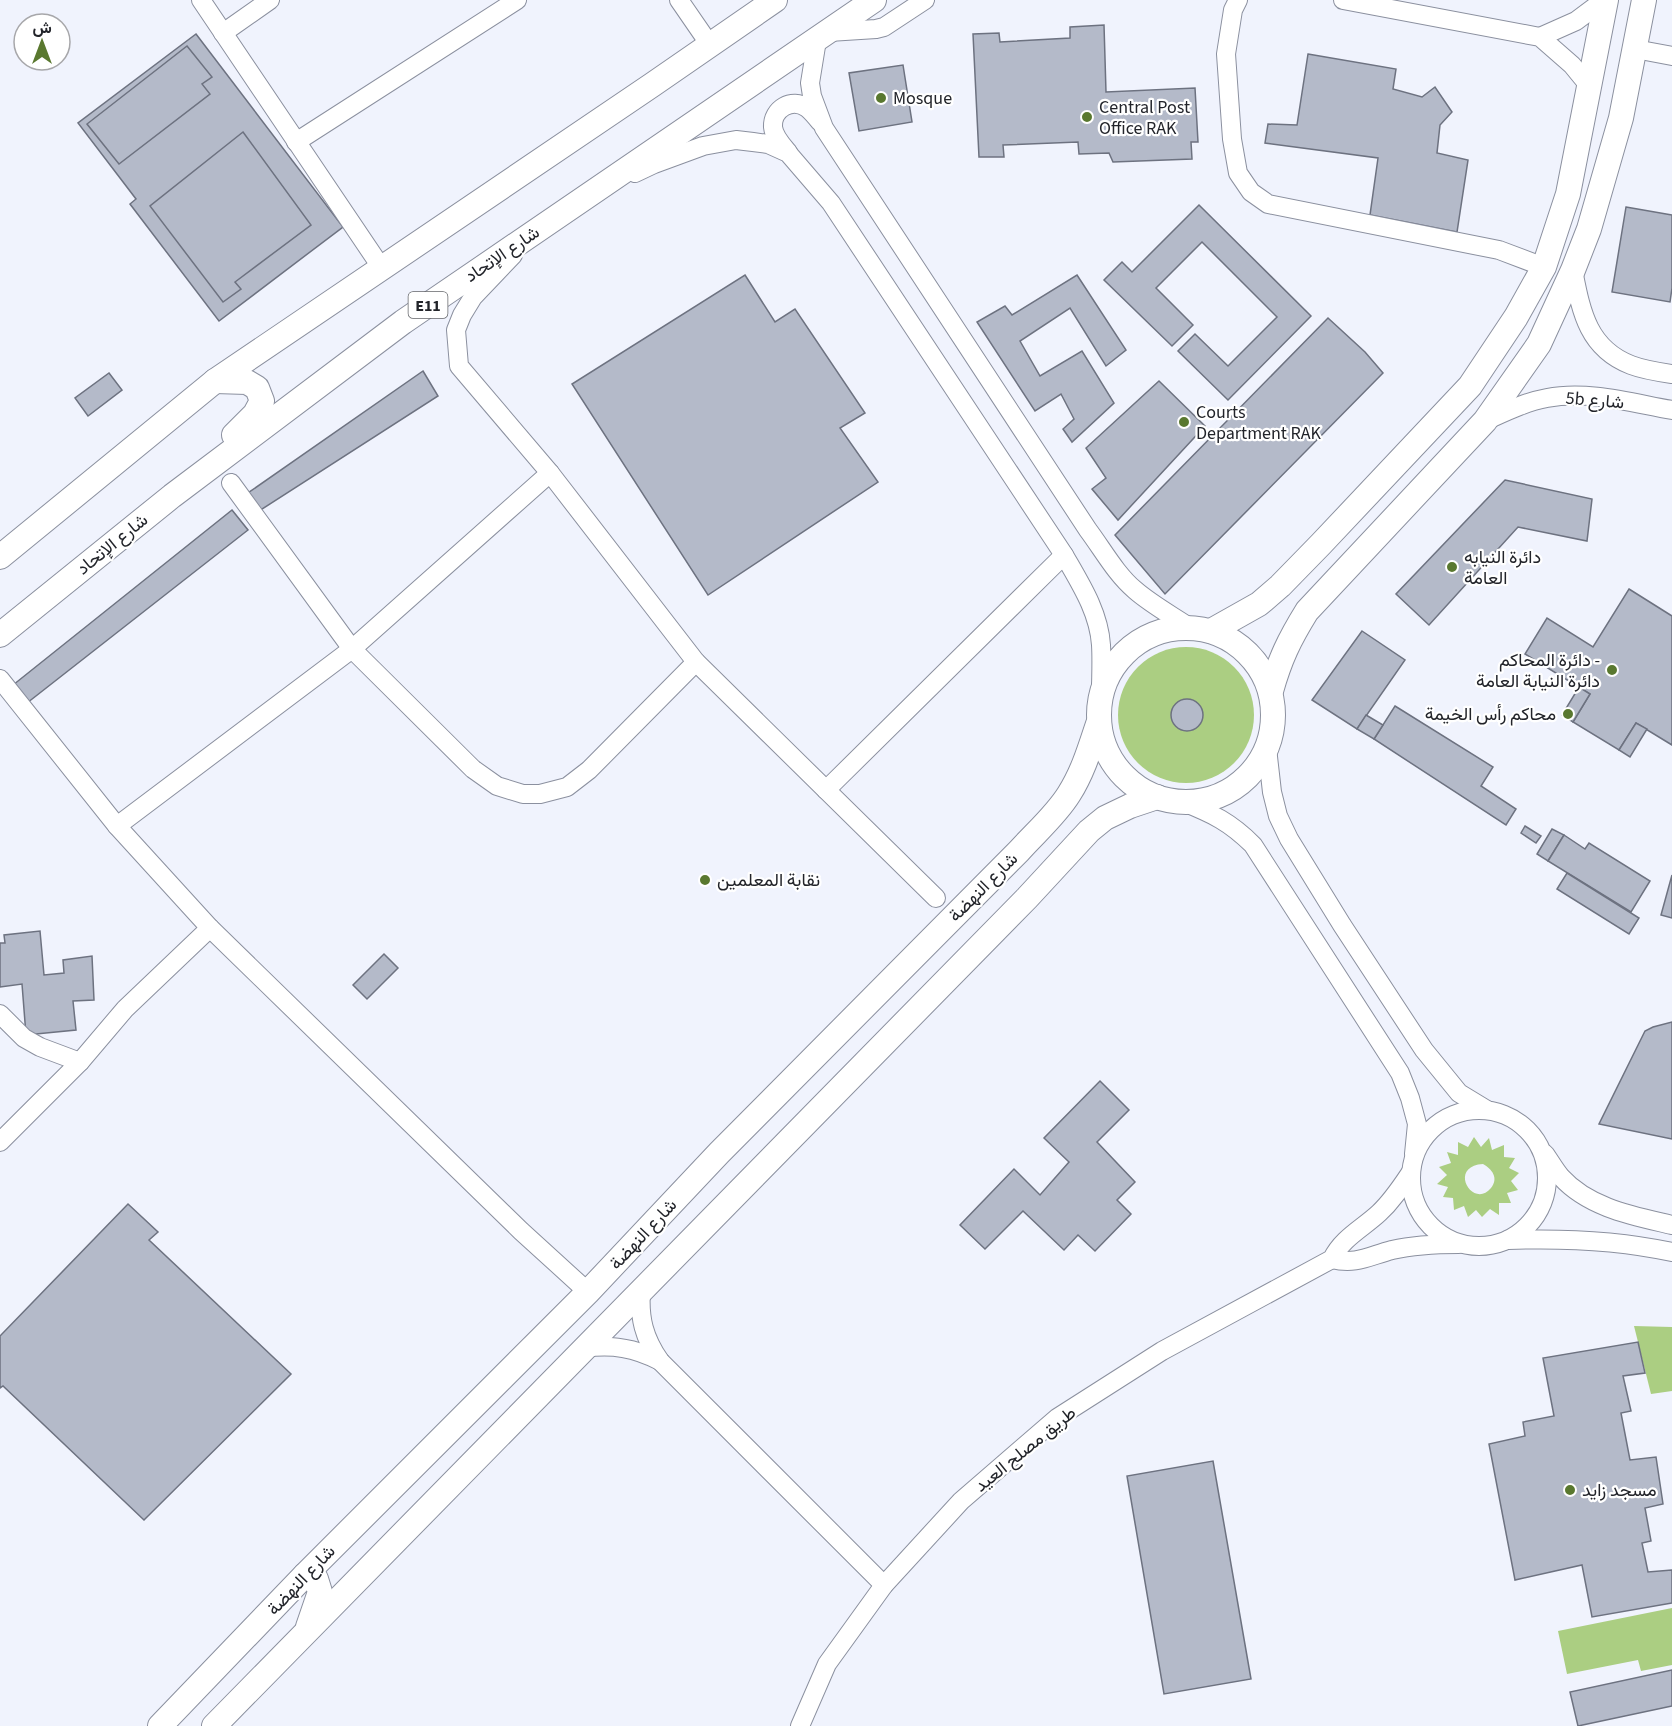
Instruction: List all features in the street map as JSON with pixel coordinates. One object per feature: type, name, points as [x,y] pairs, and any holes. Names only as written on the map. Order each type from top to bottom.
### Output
[{"type":"main road","points":[[0,557],[216,381],[775,0]]},
{"type":"main road","name":"شارع الإتحاد","points":[[0,635],[172,495],[403,322],[874,0]]},
{"type":"main road","points":[[1200,629],[1232,640],[1249,654],[1262,671],[1270,691],[1274,720],[1267,748],[1254,770],[1234,788],[1210,799],[1183,802],[1156,797],[1134,786],[1117,769],[1104,748],[1098,724],[1098,708],[1101,692],[1113,665],[1134,644],[1160,631],[1200,629],[1259,604],[1280,586],[1470,386],[1516,317],[1544,267],[1568,194],[1605,0]]},
{"type":"main road","points":[[1270,691],[1280,660],[1307,611],[1485,421],[1539,344],[1589,229],[1618,129],[1644,0]]},
{"type":"main road","points":[[172,495],[255,414],[262,401],[257,388],[247,382],[216,381]]},
{"type":"main road","name":"شارع النهضة","points":[[160,1726],[305,1575],[588,1292],[719,1153],[1055,813],[1077,780],[1088,756],[1098,724]]},
{"type":"main road","name":"شارع النهضة","points":[[214,1726],[1027,898],[1089,831],[1105,818],[1156,797]]},
{"type":"main road","points":[[305,1575],[316,1579],[320,1592],[305,1635]]},
{"type":"street","points":[[201,0],[381,267]]},
{"type":"street","points":[[223,33],[270,0]]},
{"type":"street","points":[[296,142],[517,0]]},
{"type":"street","points":[[679,0],[710,45]]},
{"type":"street","points":[[824,128],[812,96],[810,83],[823,36],[884,27],[925,0]]},
{"type":"street","points":[[1238,0],[1233,10],[1226,54],[1232,139],[1238,173],[1251,192],[1268,204],[1499,250],[1544,267]]},
{"type":"street","points":[[1343,0],[1540,37],[1567,60],[1590,87]]},
{"type":"street","points":[[1540,37],[1576,21],[1605,0]]},
{"type":"street","points":[[1635,49],[1672,56]]},
{"type":"street","points":[[1101,692],[1101,645],[1097,621],[1083,587],[831,203],[788,153],[775,134],[774,117],[780,108],[788,104],[806,107],[824,128],[1088,531],[1120,574],[1133,589],[1152,604],[1200,629]]},
{"type":"street","points":[[605,185],[703,146],[736,140],[768,144],[788,153]]},
{"type":"street","points":[[534,232],[473,297],[462,315],[456,330],[459,366],[550,473],[696,662],[936,898]]},
{"type":"street","points":[[1573,270],[1584,320],[1598,342],[1629,365],[1672,374]]},
{"type":"street","name":"5b شارع","points":[[1485,421],[1534,401],[1560,396],[1594,397],[1672,410]]},
{"type":"street","points":[[117,826],[352,649],[550,473]]},
{"type":"street","points":[[231,483],[352,649],[473,769],[498,786],[523,794],[540,794],[567,787],[589,770],[696,662]]},
{"type":"street","points":[[826,790],[1064,555]]},
{"type":"street","points":[[0,679],[117,826],[210,928],[521,1231],[588,1292]]},
{"type":"street","points":[[1267,748],[1272,792],[1278,816],[1289,838],[1336,916],[1424,1050],[1460,1093],[1487,1110],[1509,1117],[1527,1129],[1562,1177],[1595,1202],[1608,1208],[1672,1225]]},
{"type":"street","points":[[1183,802],[1214,814],[1237,829],[1253,845],[1400,1073],[1417,1124],[1412,1163],[1412,1191],[1418,1209],[1430,1225],[1445,1237],[1463,1244]]},
{"type":"street","points":[[0,1142],[80,1062],[125,1009],[210,928]]},
{"type":"street","points":[[0,1014],[24,1038],[40,1047],[80,1062]]},
{"type":"street","points":[[1412,1163],[1423,1138],[1443,1120],[1469,1110],[1487,1110]]},
{"type":"street","points":[[1507,1240],[1525,1228],[1539,1210],[1546,1190],[1546,1168],[1540,1147]]},
{"type":"street","name":"طريق مصلح العيد","points":[[800,1726],[827,1664],[884,1585],[961,1501],[1057,1418],[1162,1352],[1332,1259],[1341,1243],[1378,1214],[1390,1201],[1412,1163]]},
{"type":"street","points":[[1332,1259],[1358,1261],[1391,1250],[1415,1246],[1485,1245],[1507,1240],[1549,1238],[1616,1242],[1672,1252]]},
{"type":"street","points":[[641,1291],[641,1321],[651,1349],[660,1361],[884,1585]]},
{"type":"street","points":[[585,1348],[616,1346],[646,1354],[660,1361]]},
{"type":"green space","points":[[1186,647],[1212,652],[1224,658],[1234,667],[1243,677],[1249,689],[1254,715],[1249,741],[1243,753],[1234,763],[1224,772],[1212,778],[1186,783],[1160,778],[1148,772],[1138,763],[1129,753],[1123,741],[1118,715],[1123,689],[1129,677],[1138,667],[1148,658],[1160,652]]},
{"type":"green space","points":[[1474,1137],[1481,1147],[1489,1138],[1492,1150],[1504,1145],[1504,1157],[1515,1158],[1509,1168],[1519,1173],[1511,1181],[1518,1190],[1507,1193],[1511,1203],[1499,1203],[1499,1215],[1490,1209],[1482,1217],[1476,1210],[1468,1217],[1464,1206],[1454,1210],[1453,1198],[1443,1197],[1448,1187],[1437,1184],[1447,1175],[1439,1167],[1451,1163],[1447,1152],[1458,1155],[1458,1142],[1468,1147]],"holes":[[[1483,1164],[1492,1171],[1494,1181],[1491,1188],[1484,1193],[1477,1194],[1471,1191],[1465,1178],[1472,1167]]]},
{"type":"green space","points":[[1634,1326],[1672,1327],[1672,1391],[1651,1394]]},
{"type":"green space","points":[[1672,1608],[1672,1665],[1641,1671],[1638,1660],[1567,1674],[1558,1631]]},
{"type":"building","name":"Central Post Office RAK","points":[[1104,25],[1106,92],[1195,88],[1198,142],[1191,142],[1192,159],[1113,162],[1109,153],[1079,154],[1078,142],[1003,145],[1004,157],[979,157],[973,34],[999,33],[1000,42],[1070,38],[1070,27]]},
{"type":"building","points":[[196,34],[343,227],[219,321],[130,204],[136,199],[78,123]]},
{"type":"building","points":[[187,46],[212,77],[202,84],[210,94],[119,164],[87,124]]},
{"type":"building","points":[[1308,54],[1396,69],[1393,89],[1422,97],[1435,87],[1452,112],[1440,125],[1437,153],[1468,160],[1457,232],[1370,215],[1378,158],[1265,143],[1268,124],[1297,125]]},
{"type":"building","name":"Mosque","points":[[903,65],[912,122],[859,131],[849,73]]},
{"type":"building","points":[[243,132],[311,225],[235,282],[241,289],[223,302],[150,206]]},
{"type":"building","points":[[1199,205],[1311,316],[1228,400],[1178,351],[1195,334],[1228,366],[1277,317],[1202,242],[1156,288],[1193,325],[1172,346],[1104,280],[1122,262],[1132,272]]},
{"type":"building","points":[[1626,207],[1672,215],[1670,302],[1612,292]]},
{"type":"building","points":[[745,275],[775,322],[795,309],[865,413],[840,428],[878,482],[708,595],[572,384]]},
{"type":"building","points":[[1077,275],[1126,350],[1106,366],[1070,308],[1020,341],[1040,376],[1082,351],[1114,403],[1072,442],[1063,429],[1074,419],[1061,394],[1035,411],[977,322],[1005,306],[1012,315]]},
{"type":"building","points":[[1328,318],[1365,352],[1383,373],[1165,594],[1115,535]]},
{"type":"building","points":[[423,371],[438,396],[259,511],[245,495]]},
{"type":"building","points":[[109,373],[122,390],[88,416],[75,398]]},
{"type":"building","points":[[1159,381],[1205,426],[1118,520],[1092,489],[1106,478],[1086,448]]},
{"type":"building","name":"دائرة النيابه العامة","points":[[1505,480],[1592,499],[1587,541],[1518,527],[1429,625],[1396,594]]},
{"type":"building","points":[[232,510],[248,530],[27,703],[13,685]]},
{"type":"building","name":"دائرة المحاكم - دائرة النيابة العامة","points":[[1629,589],[1672,616],[1672,745],[1636,723],[1619,750],[1573,722],[1590,694],[1525,654],[1547,618],[1593,647]]},
{"type":"building","points":[[1362,631],[1405,660],[1357,729],[1312,700]]},
{"type":"building","points":[[1579,687],[1590,694],[1573,722],[1562,715]]},
{"type":"building","points":[[1187,699],[1198,704],[1203,715],[1198,726],[1187,731],[1176,726],[1171,715],[1176,704]]},
{"type":"building","points":[[1395,706],[1493,767],[1481,786],[1516,809],[1506,825],[1374,739]]},
{"type":"building","points":[[1366,715],[1383,725],[1374,739],[1357,729]]},
{"type":"building","points":[[1636,723],[1647,729],[1630,757],[1619,750]]},
{"type":"building","points":[[1525,826],[1541,836],[1536,843],[1521,833]]},
{"type":"building","points":[[1552,829],[1564,835],[1548,861],[1537,854]]},
{"type":"building","points":[[1564,835],[1585,849],[1589,843],[1650,881],[1631,912],[1548,861]]},
{"type":"building","points":[[1567,873],[1639,918],[1629,934],[1557,889]]},
{"type":"building","points":[[1672,875],[1672,918],[1661,915]]},
{"type":"building","points":[[40,931],[44,975],[64,973],[63,960],[92,956],[94,1000],[73,1001],[76,1030],[26,1035],[22,984],[0,987],[0,943],[5,943],[4,935]]},
{"type":"building","points":[[384,954],[398,968],[367,999],[353,985]]},
{"type":"building","points":[[1672,1022],[1672,1139],[1599,1124],[1645,1031]]},
{"type":"building","points":[[1100,1081],[1129,1110],[1097,1142],[1135,1182],[1117,1200],[1131,1214],[1095,1251],[1078,1235],[1064,1250],[1023,1211],[985,1249],[960,1225],[1014,1169],[1040,1195],[1069,1162],[1044,1138]]},
{"type":"building","points":[[128,1204],[158,1232],[149,1240],[291,1374],[144,1520],[3,1386],[0,1388],[0,1336]]},
{"type":"building","name":"مسجد زايد","points":[[1638,1342],[1645,1373],[1623,1376],[1631,1411],[1621,1413],[1630,1460],[1656,1457],[1663,1504],[1645,1508],[1651,1541],[1642,1543],[1648,1572],[1672,1570],[1672,1603],[1592,1617],[1582,1565],[1515,1580],[1489,1444],[1525,1436],[1523,1422],[1554,1416],[1543,1358]]},
{"type":"building","points":[[1213,1461],[1251,1679],[1164,1694],[1127,1476]]},
{"type":"building","points":[[1672,1670],[1672,1706],[1578,1726],[1570,1692]]},
{"type":"place","name":"Mosque","points":[[881,98]]},
{"type":"place","name":"Central Post Office RAK","points":[[1087,117]]},
{"type":"place","name":"Courts Department RAK","points":[[1184,422]]},
{"type":"place","name":"دائرة النيابه العامة","points":[[1452,567]]},
{"type":"place","name":"دائرة المحاكم - دائرة النيابة العامة","points":[[1612,670]]},
{"type":"place","name":"محاكم رأس الخيمة","points":[[1568,714]]},
{"type":"place","name":"نقابة المعلمين","points":[[705,880]]},
{"type":"place","name":"مسجد زايد","points":[[1570,1490]]}]
